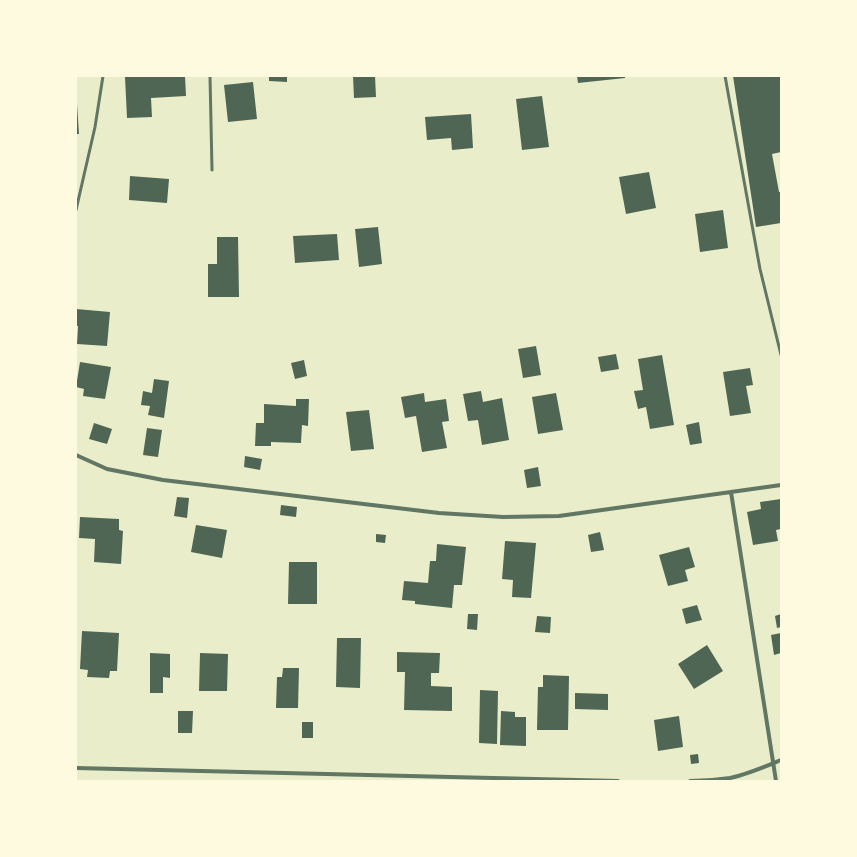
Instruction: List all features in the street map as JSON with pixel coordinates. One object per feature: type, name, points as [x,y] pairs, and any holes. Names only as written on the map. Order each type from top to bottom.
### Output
[{"type":"street","points":[[76,455],[107,469],[162,480],[439,513],[503,517],[559,516],[781,485]]},
{"type":"street","points":[[730,492],[776,781]]},
{"type":"street","points":[[690,781],[730,778],[749,773],[781,760]]},
{"type":"street","points":[[76,768],[618,781]]},
{"type":"lane","points":[[76,210],[95,126],[103,76]]},
{"type":"lane","points":[[210,76],[212,170]]},
{"type":"lane","points":[[725,76],[760,269],[781,355]]},
{"type":"building","points":[[185,76],[186,96],[151,98],[152,117],[127,118],[125,77]]},
{"type":"building","points":[[269,76],[287,76],[287,82],[269,81]]},
{"type":"building","points":[[353,76],[375,76],[376,97],[354,98]]},
{"type":"building","points":[[577,76],[625,76],[625,78],[578,83]]},
{"type":"building","points":[[733,76],[781,76],[781,152],[772,154],[779,192],[781,192],[781,223],[756,227]]},
{"type":"building","points":[[253,82],[257,119],[228,122],[224,85]]},
{"type":"building","points":[[542,96],[549,147],[522,150],[516,99]]},
{"type":"building","points":[[77,104],[79,134],[76,134]]},
{"type":"building","points":[[471,114],[473,148],[452,150],[451,138],[427,140],[425,117]]},
{"type":"building","points":[[649,172],[656,208],[626,214],[619,177]]},
{"type":"building","points":[[130,176],[169,179],[167,203],[129,200]]},
{"type":"building","points":[[723,210],[728,248],[700,252],[695,214]]},
{"type":"building","points":[[378,227],[382,264],[359,267],[355,229]]},
{"type":"building","points":[[337,234],[339,260],[295,263],[293,236]]},
{"type":"building","points":[[217,237],[238,237],[239,297],[208,297],[208,264],[217,264]]},
{"type":"building","points":[[76,309],[110,312],[107,346],[77,344],[78,326],[76,326]]},
{"type":"building","points":[[536,346],[541,375],[523,378],[518,349]]},
{"type":"building","points":[[616,354],[619,369],[601,372],[598,357]]},
{"type":"building","points":[[662,355],[674,425],[650,429],[646,407],[638,409],[634,391],[643,390],[638,359]]},
{"type":"building","points":[[304,360],[307,376],[295,379],[291,363]]},
{"type":"building","points":[[80,362],[111,367],[105,399],[83,396],[84,389],[76,387]]},
{"type":"building","points":[[750,368],[753,385],[746,386],[751,413],[730,416],[723,372]]},
{"type":"building","points":[[154,379],[169,381],[164,418],[148,415],[150,406],[141,405],[143,391],[152,393]]},
{"type":"building","points":[[481,391],[483,402],[502,398],[509,440],[482,445],[478,420],[468,421],[463,394]]},
{"type":"building","points":[[424,393],[425,402],[446,399],[449,421],[442,422],[447,448],[422,452],[416,416],[405,418],[401,397]]},
{"type":"building","points":[[556,393],[563,430],[538,434],[532,397]]},
{"type":"building","points":[[296,399],[309,399],[308,426],[302,425],[301,443],[271,442],[271,446],[255,446],[256,423],[264,423],[264,404],[296,406]]},
{"type":"building","points":[[369,410],[374,449],[351,451],[346,412]]},
{"type":"building","points":[[699,422],[702,443],[690,445],[686,425]]},
{"type":"building","points":[[94,423],[112,429],[107,444],[89,439]]},
{"type":"building","points":[[147,428],[162,430],[158,457],[143,455]]},
{"type":"building","points":[[245,456],[262,459],[260,470],[244,467]]},
{"type":"building","points":[[538,467],[541,486],[527,488],[524,470]]},
{"type":"building","points":[[177,497],[189,498],[187,518],[174,516]]},
{"type":"building","points":[[781,499],[781,529],[776,530],[778,541],[753,545],[747,512],[761,509],[760,502]]},
{"type":"building","points":[[281,505],[297,507],[296,517],[280,515]]},
{"type":"building","points":[[80,517],[119,519],[119,530],[123,531],[121,564],[94,562],[95,539],[79,538]]},
{"type":"building","points":[[196,525],[227,530],[222,558],[191,552]]},
{"type":"building","points":[[600,532],[604,550],[591,552],[588,535]]},
{"type":"building","points":[[376,534],[386,535],[385,543],[376,542]]},
{"type":"building","points":[[505,541],[536,543],[531,598],[512,597],[513,580],[502,579]]},
{"type":"building","points":[[437,544],[466,547],[462,585],[454,585],[452,608],[415,604],[415,601],[402,600],[404,581],[428,583],[430,561],[436,561]]},
{"type":"building","points":[[689,547],[695,567],[685,570],[688,581],[668,586],[659,555]]},
{"type":"building","points":[[289,562],[317,562],[317,604],[288,604]]},
{"type":"building","points":[[697,605],[702,620],[686,624],[682,609]]},
{"type":"building","points":[[468,614],[478,614],[477,630],[467,629]]},
{"type":"building","points":[[781,614],[781,627],[777,628],[775,616]]},
{"type":"building","points":[[537,616],[551,617],[550,633],[535,632]]},
{"type":"building","points":[[82,631],[119,633],[117,671],[110,671],[109,678],[87,677],[88,670],[80,669]]},
{"type":"building","points":[[781,633],[781,653],[774,655],[771,635]]},
{"type":"building","points":[[337,638],[361,638],[360,688],[336,687]]},
{"type":"building","points":[[707,645],[723,671],[694,689],[678,664]]},
{"type":"building","points":[[397,652],[440,653],[439,673],[431,673],[431,686],[452,687],[452,711],[404,710],[405,672],[397,672]]},
{"type":"building","points":[[150,653],[170,654],[170,678],[163,677],[163,693],[150,693]]},
{"type":"building","points":[[200,653],[228,654],[227,691],[199,691]]},
{"type":"building","points":[[283,668],[299,668],[298,708],[276,708],[277,677],[282,677]]},
{"type":"building","points":[[543,675],[569,676],[568,730],[537,730],[538,687],[543,687]]},
{"type":"building","points":[[480,690],[498,691],[497,744],[479,743]]},
{"type":"building","points":[[575,693],[608,694],[608,710],[575,709]]},
{"type":"building","points":[[178,711],[193,711],[192,733],[178,733]]},
{"type":"building","points":[[501,711],[515,712],[515,717],[526,717],[526,746],[500,745]]},
{"type":"building","points":[[679,716],[683,747],[658,751],[654,720]]},
{"type":"building","points":[[302,722],[313,722],[313,738],[302,738]]},
{"type":"building","points":[[698,754],[699,763],[691,764],[690,755]]}]
